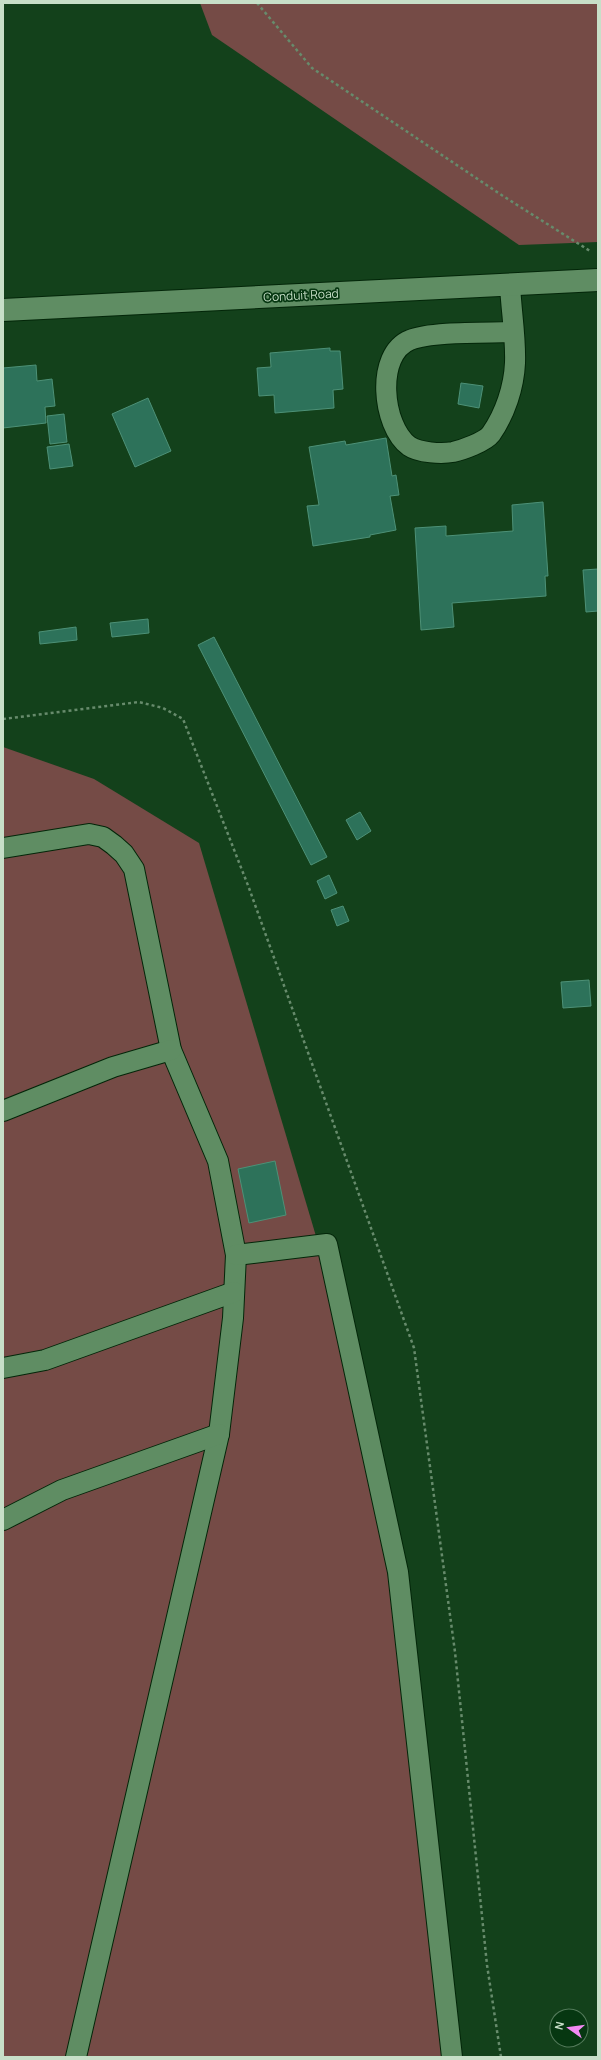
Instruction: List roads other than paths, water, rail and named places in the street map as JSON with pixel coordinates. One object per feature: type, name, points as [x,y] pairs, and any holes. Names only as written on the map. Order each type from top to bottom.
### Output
[{"type":"street","name":"Conduit Road","points":[[3,310],[598,280]]},
{"type":"lane","points":[[510,284],[515,363],[509,397],[490,435],[463,450],[439,454],[409,446],[394,427],[387,403],[387,369],[395,350],[410,340],[430,336],[513,332]]},
{"type":"lane","points":[[3,848],[89,834],[103,837],[124,854],[134,869],[170,1050],[218,1161],[236,1255],[233,1318],[219,1434],[76,2057]]},
{"type":"lane","points":[[3,1111],[113,1067],[170,1050]]},
{"type":"lane","points":[[236,1255],[327,1244],[398,1572],[452,2057]]},
{"type":"lane","points":[[3,1368],[46,1360],[234,1292]]},
{"type":"lane","points":[[3,1520],[62,1490],[219,1434]]}]
